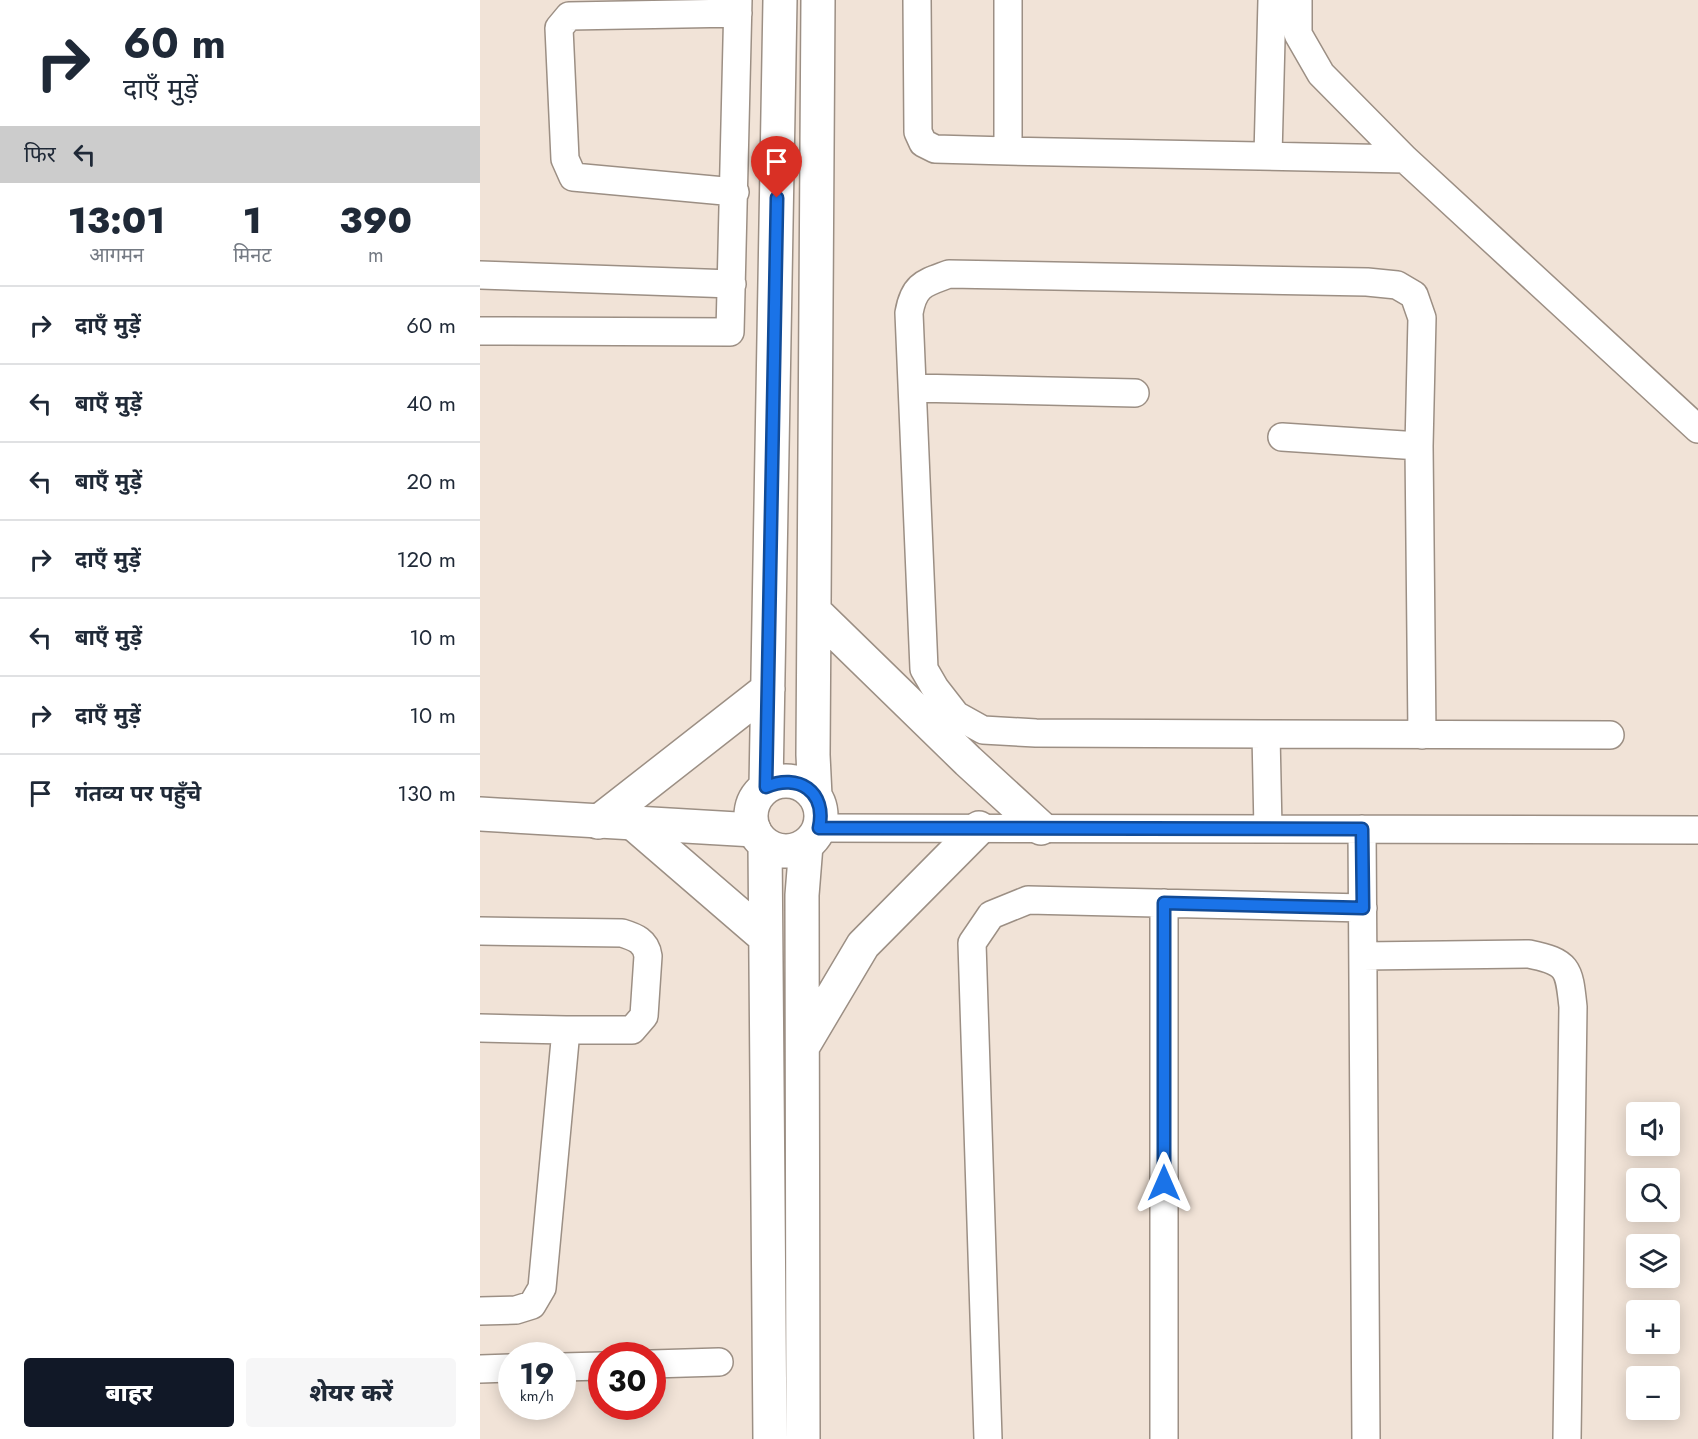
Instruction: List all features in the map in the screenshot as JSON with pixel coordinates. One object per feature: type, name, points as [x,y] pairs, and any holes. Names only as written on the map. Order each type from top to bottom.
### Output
[{"type":"main road","points":[[766,787],[780,0]]},
{"type":"main road","points":[[803,1439],[802,895],[814,823],[818,0]]},
{"type":"main road","points":[[814,611],[968,761],[1041,828]]},
{"type":"main road","points":[[598,822],[768,689]]},
{"type":"main road","points":[[480,814],[634,824],[759,837],[774,849],[785,851],[796,850],[814,823],[806,787],[793,781],[779,782],[766,787],[754,802],[751,820],[759,837],[765,938],[770,1439]]},
{"type":"main road","points":[[634,824],[765,938]]},
{"type":"main road","points":[[802,1046],[863,945],[924,880],[979,828]]},
{"type":"street","points":[[917,0],[918,132],[923,142],[935,149],[1405,159]]},
{"type":"street","points":[[1008,0],[1008,151]]},
{"type":"street","points":[[1268,156],[1272,0]]},
{"type":"street","points":[[1298,0],[1298,34],[1321,74],[1405,159],[1698,429]]},
{"type":"street","points":[[480,331],[730,332],[735,192],[738,6],[569,16],[559,28],[565,159],[573,177],[735,192]]},
{"type":"street","points":[[1422,735],[1419,446],[1422,318],[1414,295],[1397,285],[1355,282],[950,274],[922,284],[911,301],[909,313],[924,669],[935,688],[956,715],[983,730],[1036,733],[1422,735],[1610,735]]},
{"type":"street","points":[[480,275],[732,284]]},
{"type":"street","points":[[913,388],[1136,393]]},
{"type":"street","points":[[1282,437],[1419,446]]},
{"type":"street","points":[[1266,734],[1268,829]]},
{"type":"street","points":[[814,823],[979,828],[1698,830]]},
{"type":"street","points":[[1362,829],[1366,1439]]},
{"type":"street","points":[[988,1439],[975,975],[972,943],[991,915],[1028,900],[1363,908]]},
{"type":"street","points":[[1164,903],[1164,1439]]},
{"type":"street","points":[[480,931],[622,933],[636,937],[647,946],[648,956],[644,1016],[632,1030],[480,1028]]},
{"type":"street","points":[[1363,956],[1529,954],[1545,957],[1563,965],[1570,978],[1573,1007],[1567,1439]]},
{"type":"street","points":[[480,1311],[516,1310],[532,1305],[542,1288],[566,1030]]},
{"type":"street","points":[[666,1364],[719,1362]]},
{"type":"street","points":[[480,1370],[498,1369]]},
{"type":"route","points":[[777,198],[766,787],[779,782],[793,781],[806,787],[815,796],[820,807],[822,817],[819,828],[1362,829],[1363,908],[1164,903],[1164,1183]]}]
